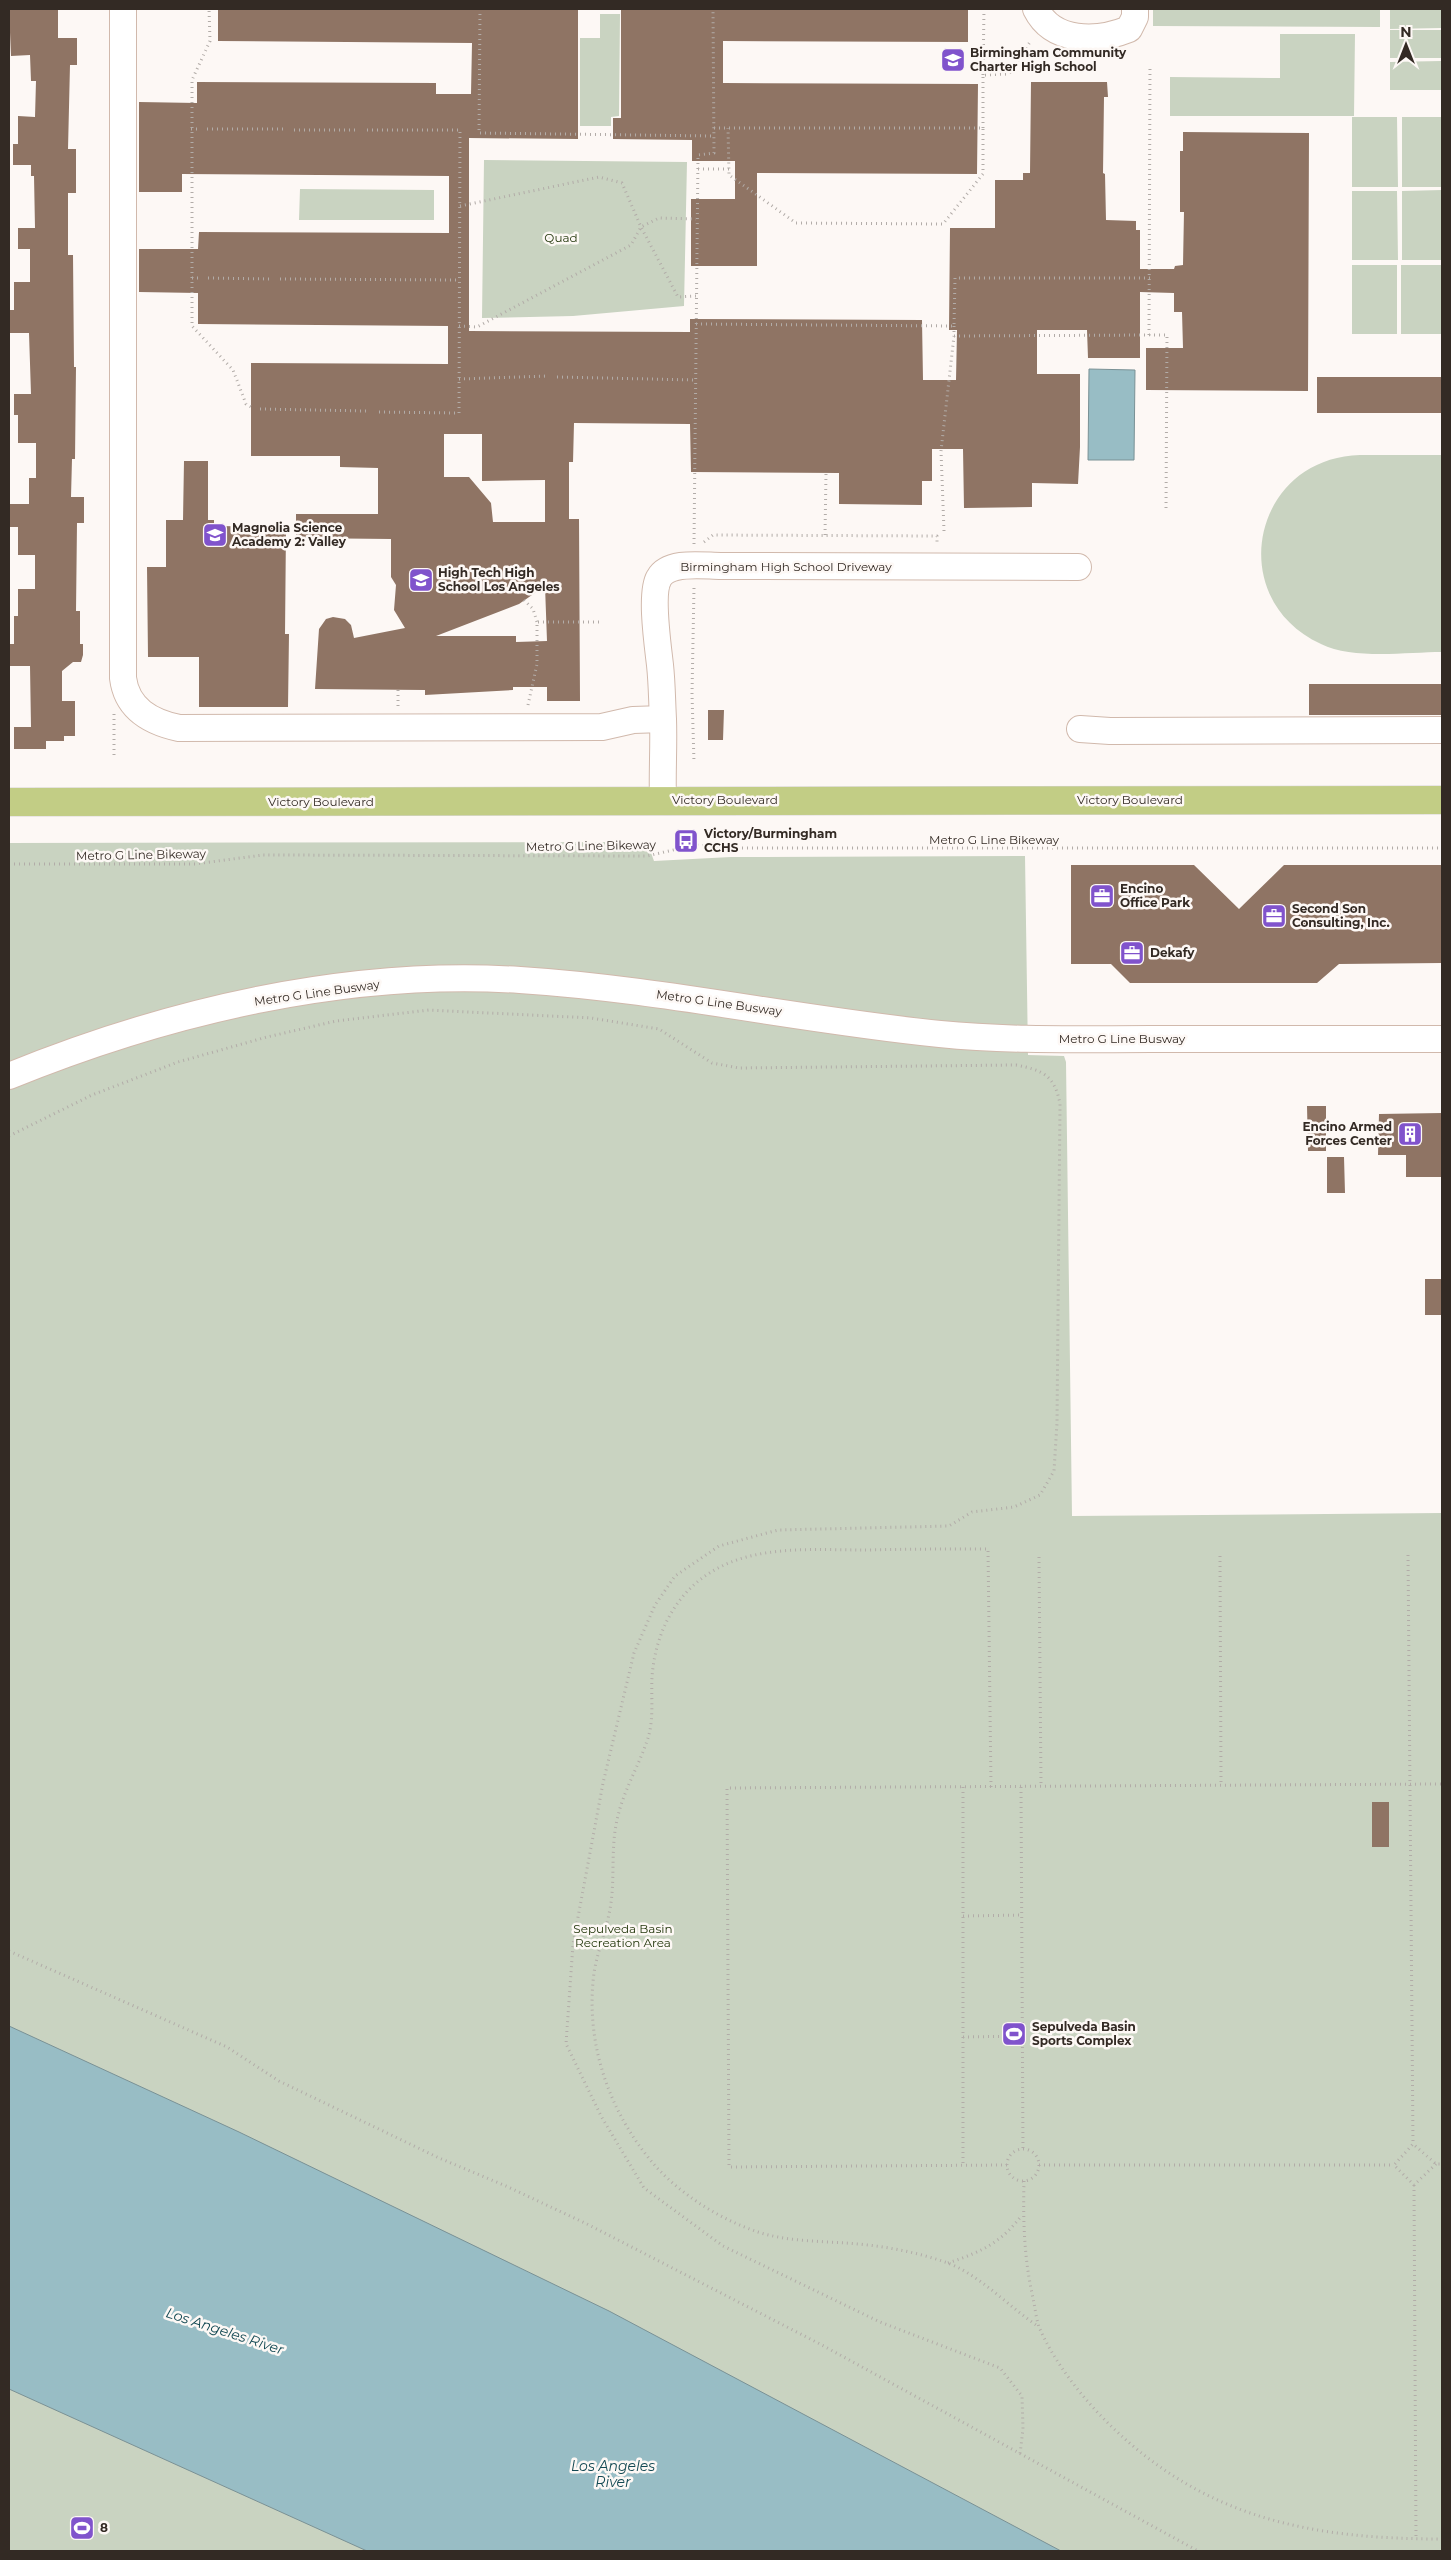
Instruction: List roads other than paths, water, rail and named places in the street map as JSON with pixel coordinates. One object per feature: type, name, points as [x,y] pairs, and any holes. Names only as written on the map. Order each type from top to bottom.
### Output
[{"type":"main road","name":"Victory Boulevard","points":[[9,802],[1442,800]]},
{"type":"lane","points":[[123,9],[123,678],[128,697],[135,707],[150,718],[180,728],[602,727],[633,720],[663,719]]},
{"type":"lane","points":[[1036,9],[1041,20],[1063,34],[1087,38],[1112,36],[1129,29],[1135,16],[1135,9]]},
{"type":"lane","name":"Birmingham High School Driveway","points":[[663,800],[663,719],[660,666],[656,646],[656,587],[659,577],[666,571],[676,567],[693,566],[1078,567]]},
{"type":"lane","points":[[1080,729],[1110,731],[1442,730]]},
{"type":"lane","name":"Metro G Line Busway","points":[[9,1076],[114,1036],[223,1008],[305,993],[372,984],[447,980],[516,980],[570,984],[692,998],[888,1028],[987,1037],[1442,1038]]},
{"type":"water","points":[[1089,369],[1135,370],[1134,460],[1088,460]]},
{"type":"water","name":"Los Angeles River","points":[[9,2026],[239,2132],[609,2311],[1061,2551],[367,2551],[9,2389]]},
{"type":"place","name":"Birmingham Community Charter High School","points":[[953,60]]},
{"type":"place","name":"Magnolia Science Academy 2: Valley","points":[[215,535]]},
{"type":"place","name":"High Tech High School Los Angeles","points":[[421,580]]},
{"type":"place","name":"Victory/Burmingham CCHS","points":[[686,841]]},
{"type":"place","name":"Encino Office Park","points":[[1102,896]]},
{"type":"place","name":"Second Son Consulting, Inc.","points":[[1274,916]]},
{"type":"place","name":"Dekafy","points":[[1132,953]]},
{"type":"place","name":"Encino Armed Forces Center","points":[[1410,1134]]},
{"type":"place","name":"Sepulveda Basin Sports Complex","points":[[1014,2034]]},
{"type":"place","name":"8","points":[[82,2528]]},
{"type":"park label","name":"Quad","points":[[561,238]]},
{"type":"park label","name":"Sepulveda Basin Recreation Area","points":[[623,1936]]}]
